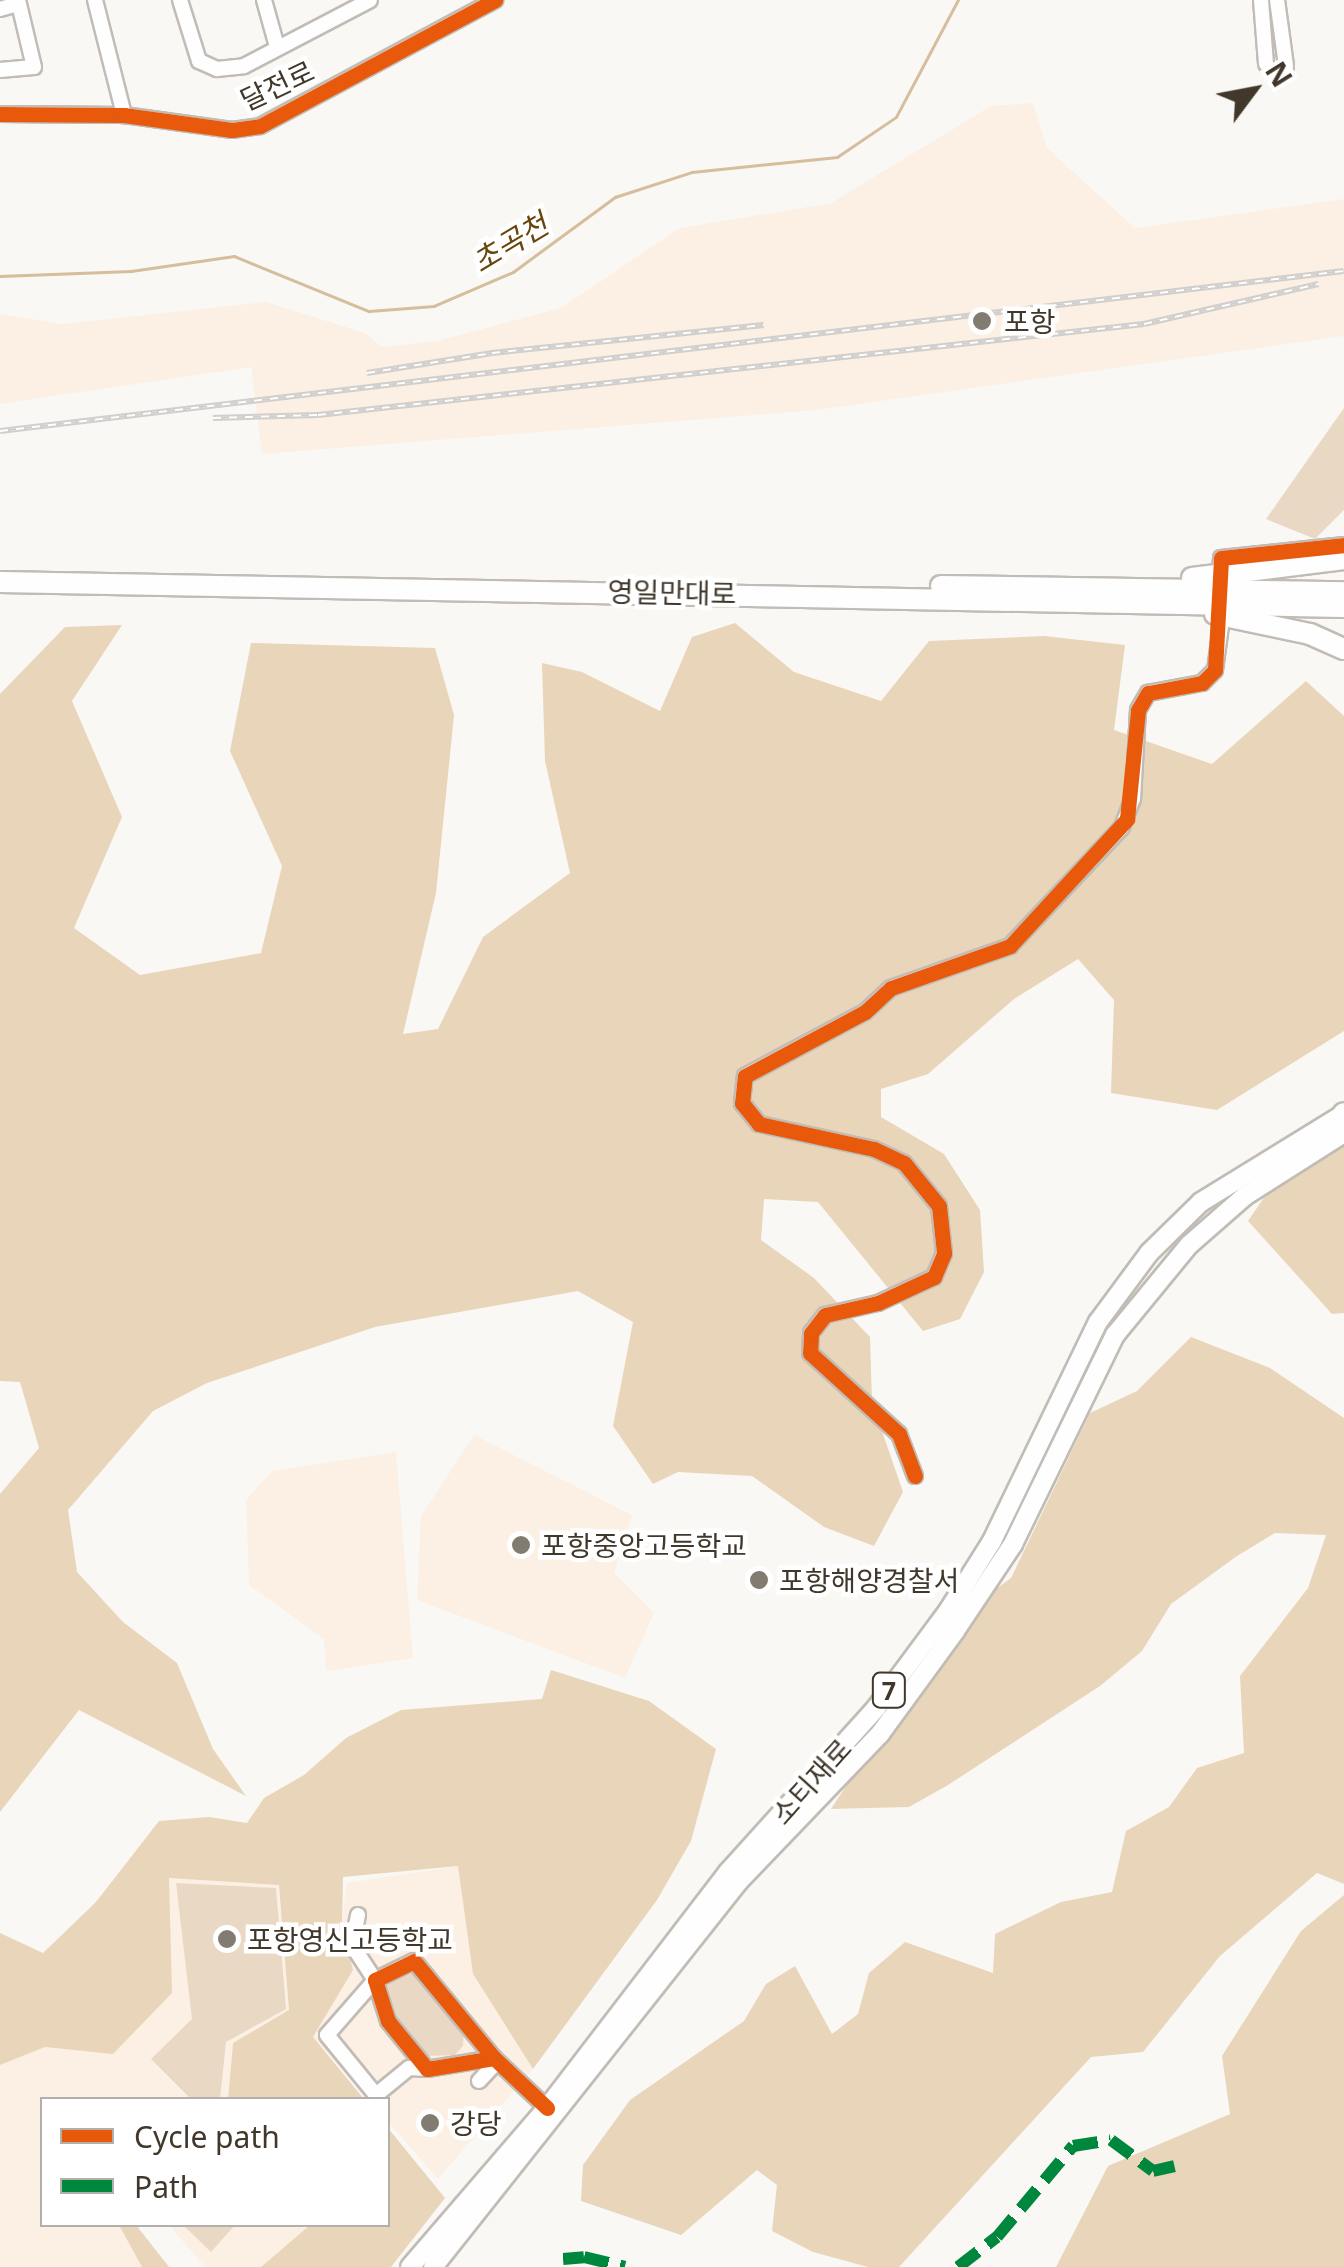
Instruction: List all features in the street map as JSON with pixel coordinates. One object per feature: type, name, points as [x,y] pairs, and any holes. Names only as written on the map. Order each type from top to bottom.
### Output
[{"type":"highway","points":[[1116,587],[1344,560]]},
{"type":"highway","name":"영일만대로","points":[[0,569],[1344,592]]},
{"type":"highway","name":"영일만대로","points":[[0,582],[1344,607]]},
{"type":"highway","points":[[1164,603],[1310,634],[1344,648]]},
{"type":"main road","name":"소티재로","points":[[410,2267],[547,2108],[728,1872],[876,1708],[948,1611],[992,1541],[1098,1322],[1149,1253],[1201,1202],[1344,1114]]},
{"type":"main road","name":"소티재로","points":[[433,2267],[739,1882],[880,1734],[955,1632],[1013,1544],[1115,1335],[1189,1246],[1245,1196],[1344,1133]]},
{"type":"street","points":[[95,0],[124,115]]},
{"type":"street","points":[[180,0],[198,61],[217,68],[244,66],[352,4],[370,0]]},
{"type":"street","points":[[264,0],[277,47]]},
{"type":"street","name":"달전로","points":[[0,114],[124,115],[232,130],[260,126],[495,0]]},
{"type":"street","points":[[1261,0],[1266,64]]},
{"type":"street","points":[[1277,0],[1286,66]]},
{"type":"street","points":[[0,9],[18,2],[34,67],[0,70]]},
{"type":"street","points":[[1220,570],[1221,558],[1344,545]]},
{"type":"street","points":[[915,1476],[898,1434],[810,1353],[810,1333],[825,1315],[878,1303],[934,1277],[944,1254],[939,1206],[904,1163],[874,1149],[759,1124],[742,1104],[745,1076],[865,1012],[891,988],[1010,946],[1122,827],[1132,798],[1138,710],[1148,693],[1202,684],[1215,670],[1221,626]]},
{"type":"street","points":[[358,1916],[352,1945],[374,1980],[388,2021],[428,2069]]},
{"type":"street","points":[[495,2060],[409,2068],[376,2095],[327,2035],[374,1980],[414,1961],[495,2060],[547,2108]]},
{"type":"street","points":[[479,2081],[495,2060]]},
{"type":"shaded area","points":[[1033,103],[1047,148],[1135,228],[1344,199],[1344,336],[816,410],[262,454],[251,367],[0,404],[0,314],[63,324],[266,302],[365,333],[382,347],[437,341],[561,308],[680,228],[831,203],[991,106]]},
{"type":"shaded area","points":[[1344,408],[1344,510],[1315,539],[1266,519]]},
{"type":"shaded area","points":[[735,623],[794,672],[881,701],[929,641],[1044,636],[1125,645],[1114,730],[1212,764],[1306,681],[1344,716],[1344,1031],[1217,1110],[1111,1093],[1114,1000],[1078,959],[1014,999],[928,1074],[881,1089],[881,1117],[944,1154],[980,1210],[984,1272],[960,1319],[923,1331],[818,1202],[764,1199],[761,1240],[814,1278],[870,1337],[872,1402],[903,1492],[874,1546],[824,1527],[752,1476],[678,1472],[653,1484],[613,1426],[633,1322],[578,1291],[375,1327],[207,1383],[153,1411],[68,1510],[77,1572],[123,1622],[177,1663],[213,1749],[246,1796],[79,1710],[0,1812],[0,1494],[39,1448],[20,1382],[0,1381],[0,694],[65,627],[122,625],[72,701],[122,817],[74,928],[140,975],[261,953],[282,866],[230,751],[251,643],[435,648],[454,715],[436,893],[403,1034],[438,1029],[483,937],[570,873],[545,761],[542,663],[582,672],[660,711],[692,637]]},
{"type":"shaded area","points":[[1344,1133],[1344,1313],[1332,1314],[1248,1221],[1274,1183]]},
{"type":"shaded area","points":[[1191,1337],[1270,1368],[1344,1418],[1344,1884],[1317,1873],[1220,1956],[1143,2052],[1091,2057],[899,2267],[868,2267],[813,2252],[772,2231],[777,2185],[757,2170],[681,2235],[581,2201],[583,2165],[630,2100],[744,2021],[766,1984],[795,1966],[832,2034],[858,2014],[869,1973],[905,1942],[993,1973],[995,1934],[1061,1902],[1112,1892],[1126,1831],[1169,1807],[1197,1768],[1244,1753],[1240,1676],[1308,1588],[1326,1535],[1275,1533],[1237,1556],[1171,1604],[1142,1651],[1100,1686],[909,1807],[831,1809],[956,1618],[1011,1578],[1090,1413],[1137,1391]]},
{"type":"shaded area","name":"포항중앙고등학교","points":[[474,1435],[632,1515],[614,1573],[654,1613],[625,1678],[417,1600],[421,1516]]},
{"type":"shaded area","points":[[396,1452],[413,1658],[326,1671],[324,1639],[249,1585],[246,1500],[272,1471]]},
{"type":"shaded area","points":[[551,1670],[649,1701],[716,1749],[691,1841],[657,1900],[533,2069],[473,1974],[458,1866],[343,1877],[342,1925],[353,1970],[313,2037],[362,2097],[228,2097],[233,2043],[289,2010],[279,1885],[169,1878],[172,1993],[113,2054],[45,2047],[0,2065],[0,1933],[43,1953],[96,1902],[159,1821],[209,1817],[247,1823],[264,1798],[304,1775],[346,1738],[401,1710],[542,1699]]},
{"type":"shaded area","points":[[459,1866],[473,1974],[533,2069],[438,2179],[390,2124],[390,2097],[366,2097],[313,2037],[353,1970],[342,1925],[346,1883]]},
{"type":"shaded area","name":"포항영신고등학교","points":[[169,1878],[280,1885],[289,2011],[233,2043],[228,2097],[40,2097],[40,2227],[126,2227],[145,2267],[0,2267],[0,2065],[45,2047],[113,2053],[171,1993]]},
{"type":"shaded area","name":"포항영신고등학교","points":[[176,1883],[276,1888],[286,2009],[226,2042],[220,2097],[189,2097],[151,2059],[192,2019]]},
{"type":"shaded area","points":[[1344,1895],[1344,2267],[1056,2267],[1108,2166],[1230,2114],[1222,2056],[1301,1931]]},
{"type":"shaded area","points":[[410,1969],[464,2027],[463,2046],[455,2055],[425,2056],[388,2015],[382,1983]]},
{"type":"shaded area","points":[[390,2130],[445,2198],[391,2267],[261,2267],[308,2227],[390,2227]]},
{"type":"shaded area","points":[[120,2227],[138,2227],[169,2267],[142,2267]]},
{"type":"shaded area","points":[[171,2227],[308,2227],[261,2267],[205,2267]]},
{"type":"shaded area","points":[[185,2227],[233,2227],[211,2252]]},
{"type":"waterway","name":"초곡천","points":[[0,276],[131,271],[234,256],[369,311],[434,306],[513,272],[615,197],[692,172],[837,157],[896,117],[958,0]]},
{"type":"railway","points":[[0,431],[1344,271]]},
{"type":"railway","points":[[213,418],[318,415],[1144,324],[1318,284]]},
{"type":"railway","points":[[367,373],[492,353],[764,325]]},
{"type":"marked path","points":[[958,2267],[997,2237],[1073,2146],[1111,2140],[1153,2171],[1174,2166]]},
{"type":"marked path","points":[[563,2259],[584,2257],[625,2267]]},
{"type":"cycle path","points":[[0,114],[124,115],[232,130],[260,126],[495,0]]},
{"type":"cycle path","points":[[915,1476],[899,1434],[810,1353],[811,1333],[825,1315],[878,1303],[934,1277],[944,1253],[939,1206],[904,1163],[874,1149],[759,1124],[742,1103],[745,1076],[865,1012],[891,988],[1010,946],[1127,819],[1138,710],[1148,693],[1202,683],[1215,670],[1221,558],[1344,545]]},
{"type":"cycle path","points":[[494,2058],[427,2069],[388,2021],[375,1980],[414,1961],[494,2058],[547,2108]]},
{"type":"place","name":"포항","points":[[982,321]]},
{"type":"place","name":"포항중앙고등학교","points":[[521,1545]]},
{"type":"place","name":"포항해양경찰서","points":[[759,1580]]},
{"type":"place","name":"포항영신고등학교","points":[[227,1939]]},
{"type":"place","name":"강당","points":[[430,2123]]}]
